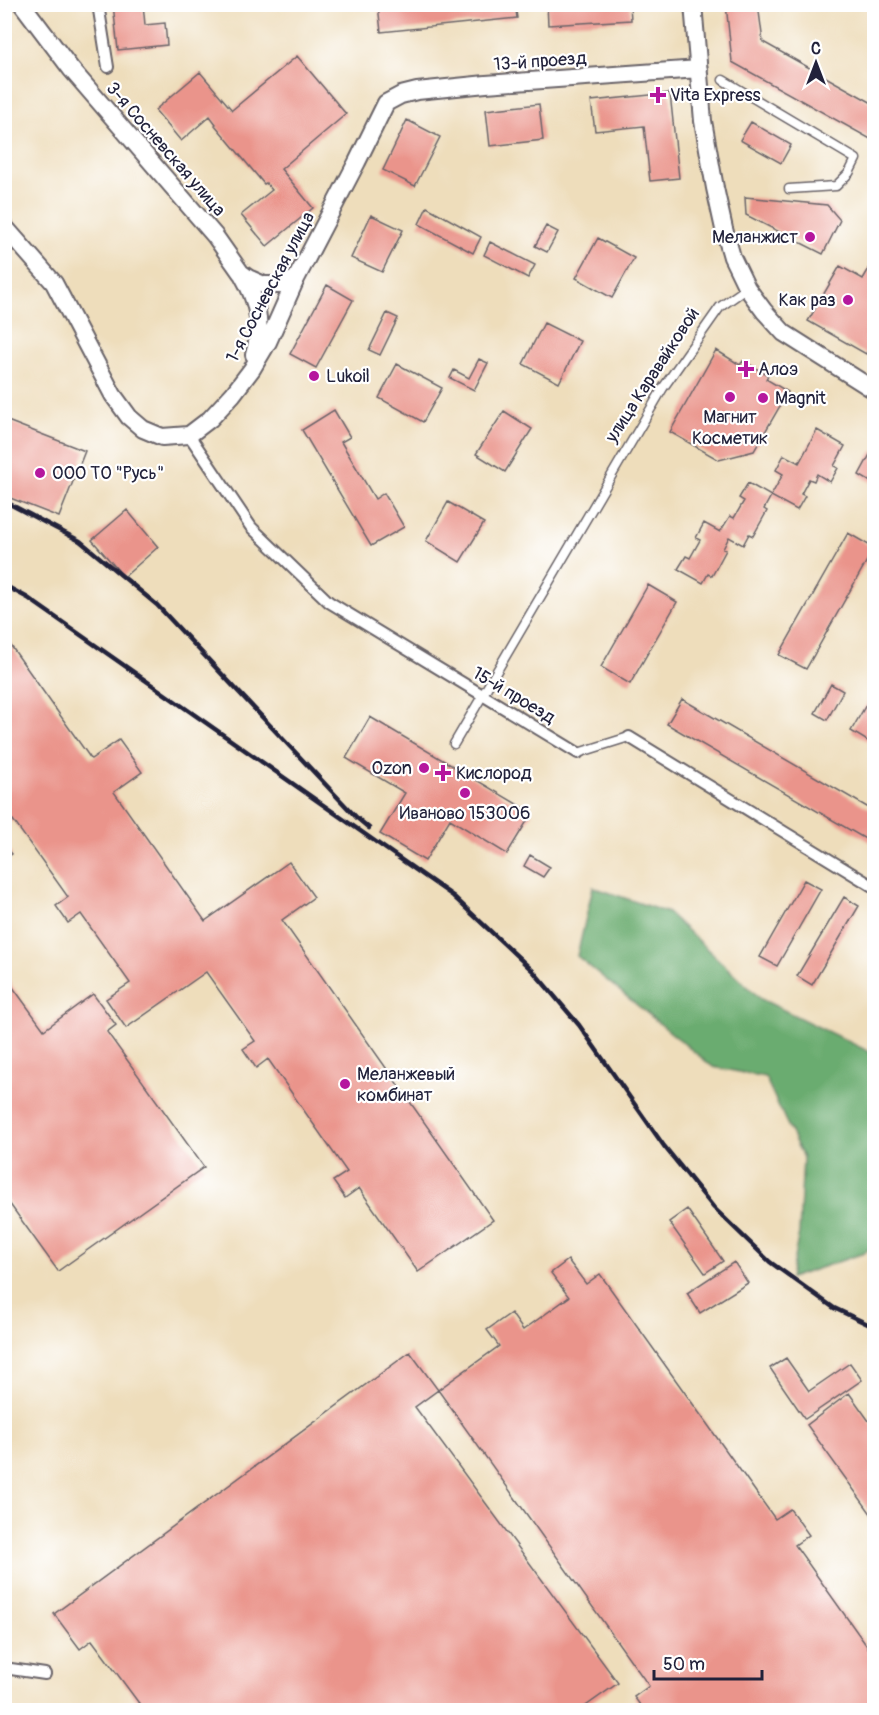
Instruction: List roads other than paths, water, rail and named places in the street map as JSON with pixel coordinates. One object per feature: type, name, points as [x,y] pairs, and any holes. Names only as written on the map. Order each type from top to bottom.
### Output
[{"type":"main road","name":"3-я Сосневская улица","points":[[22,4],[71,69],[215,236],[242,273],[248,279],[264,285],[280,285],[296,279]]},
{"type":"main road","points":[[693,4],[704,121],[722,219],[732,257],[747,288],[784,333],[874,390]]},
{"type":"main road","name":"13-й проезд","points":[[386,103],[401,95],[417,91],[699,69]]},
{"type":"main road","name":"1-я Сосневская улица","points":[[189,435],[210,419],[252,369],[386,103]]},
{"type":"main road","points":[[4,226],[54,283],[113,395],[129,417],[143,429],[162,437],[189,435]]},
{"type":"main road","points":[[242,273],[255,299],[259,327],[257,346],[245,376]]},
{"type":"street","points":[[98,4],[108,67]]},
{"type":"street","points":[[723,80],[856,159],[849,174],[836,186],[789,189]]},
{"type":"street","name":"улица Каравайковой","points":[[454,744],[663,388],[720,307],[747,288]]},
{"type":"street","name":"15-й проезд","points":[[189,435],[251,527],[328,602],[578,753],[628,737],[874,887]]},
{"type":"street","points":[[4,1668],[45,1674]]},
{"type":"railway","points":[[4,501],[80,541],[157,605],[357,818],[369,828]]},
{"type":"railway","points":[[4,585],[28,598],[453,896],[533,971],[579,1025],[664,1146],[714,1208],[770,1262],[834,1308],[874,1327]]},
{"type":"place","name":"Vita Express","points":[[658,95]]},
{"type":"place","name":"Меланжист","points":[[810,237]]},
{"type":"place","name":"Как раз","points":[[848,300]]},
{"type":"place","name":"Алоэ","points":[[746,369]]},
{"type":"place","name":"Lukoil","points":[[314,376]]},
{"type":"place","name":"Магнит Косметик","points":[[730,397]]},
{"type":"place","name":"Magnit","points":[[763,398]]},
{"type":"place","name":"ООО ТО \"Русь\"","points":[[40,473]]},
{"type":"place","name":"Ozon","points":[[424,768]]},
{"type":"place","name":"Кислород","points":[[443,773]]},
{"type":"place","name":"Иваново 153006","points":[[465,793]]},
{"type":"place","name":"Меланжевый комбинат","points":[[345,1084]]}]
